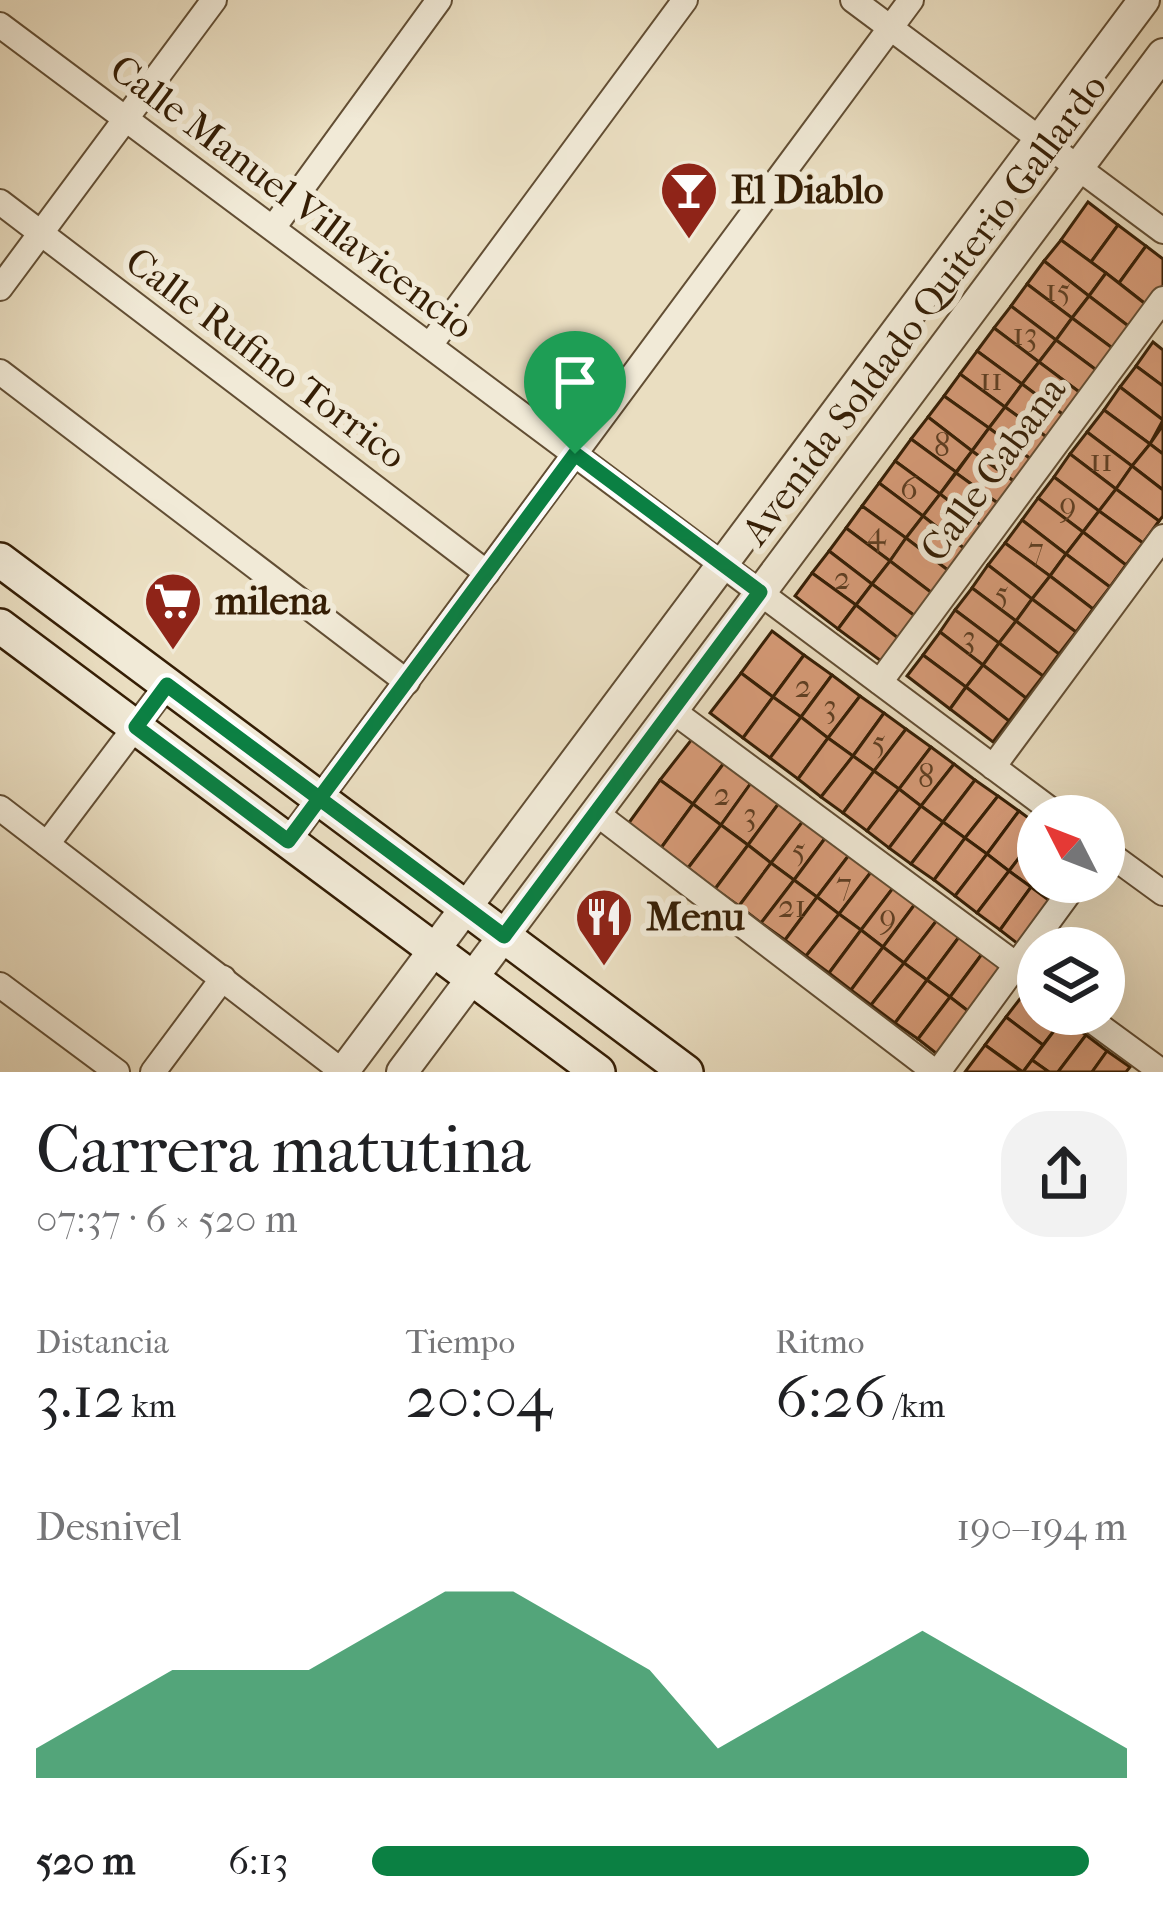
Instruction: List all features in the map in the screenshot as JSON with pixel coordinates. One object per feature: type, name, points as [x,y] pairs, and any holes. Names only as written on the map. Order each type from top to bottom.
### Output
[{"type":"main road","points":[[0,560],[686,1072]]},
{"type":"main road","points":[[0,626],[594,1071]]},
{"type":"street","points":[[0,288],[214,0]]},
{"type":"street","points":[[273,228],[440,0]]},
{"type":"street","points":[[430,345],[685,0]]},
{"type":"street","points":[[853,0],[1163,231]]},
{"type":"street","points":[[288,841],[911,0]]},
{"type":"street","name":"Avenida Soldado Quiterio Gallardo","points":[[343,1072],[1144,0]]},
{"type":"street","name":"Calle Manuel Villavicencio","points":[[0,25],[1031,795]]},
{"type":"street","name":"Avenida Soldado Quiterio Gallardo","points":[[402,1072],[1162,58]]},
{"type":"street","name":"Calle Rufino Torrico","points":[[0,202],[487,573]]},
{"type":"street","name":"Calle Cabana","points":[[880,682],[1163,299]]},
{"type":"street","points":[[0,372],[406,682]]},
{"type":"street","points":[[993,766],[1163,536]]},
{"type":"street","points":[[47,844],[167,685]]},
{"type":"street","points":[[673,711],[1016,965]]},
{"type":"street","points":[[0,808],[343,1072]]},
{"type":"street","points":[[596,813],[936,1072],[1062,903]]},
{"type":"street","points":[[1125,865],[1163,893]]},
{"type":"street","points":[[153,1072],[223,978]]},
{"type":"street","points":[[0,985],[118,1072]]},
{"type":"street","points":[[1112,1035],[1162,1072]]},
{"type":"building","points":[[1088,202],[1118,225],[1091,262],[1061,240]]},
{"type":"building","points":[[1118,225],[1146,246],[1119,283],[1091,262]]},
{"type":"building","points":[[1061,240],[1106,273],[1089,296],[1044,261]]},
{"type":"building","points":[[1146,246],[1163,259],[1163,286],[1148,306],[1119,283]]},
{"type":"building","points":[[1044,261],[1089,296],[1072,318],[1027,284]]},
{"type":"building","points":[[1106,273],[1148,306],[1131,328],[1089,296]]},
{"type":"building","points":[[1027,284],[1072,318],[1056,340],[1011,306]]},
{"type":"building","points":[[1089,296],[1131,328],[1115,350],[1072,318]]},
{"type":"building","points":[[1011,306],[1056,340],[1039,362],[994,328]]},
{"type":"building","points":[[1072,318],[1115,350],[1099,372],[1056,340]]},
{"type":"building","points":[[994,328],[1039,362],[1022,384],[977,351]]},
{"type":"building","points":[[1056,340],[1099,372],[1082,394],[1039,362]]},
{"type":"building","points":[[1153,342],[1163,350],[1163,386],[1136,366]]},
{"type":"building","points":[[977,351],[1022,384],[1005,407],[960,374]]},
{"type":"building","points":[[1039,362],[1082,394],[1065,416],[1022,384]]},
{"type":"building","points":[[1136,366],[1163,386],[1163,420],[1120,387]]},
{"type":"building","points":[[960,374],[1005,407],[989,428],[944,396]]},
{"type":"building","points":[[1022,384],[1065,416],[1048,438],[1005,407]]},
{"type":"building","points":[[1120,387],[1163,420],[1150,444],[1104,410]]},
{"type":"building","points":[[944,396],[989,428],[972,451],[928,417]]},
{"type":"building","points":[[1005,407],[1048,438],[1032,460],[989,428]]},
{"type":"building","points":[[1104,410],[1150,444],[1132,466],[1087,432]]},
{"type":"building","points":[[928,417],[972,451],[956,472],[911,439]]},
{"type":"building","points":[[1163,425],[1163,454],[1150,444]]},
{"type":"building","points":[[989,428],[1032,460],[1015,482],[972,451]]},
{"type":"building","points":[[1087,432],[1132,466],[1116,489],[1070,454]]},
{"type":"building","points":[[911,439],[956,472],[940,494],[895,461]]},
{"type":"building","points":[[1150,444],[1163,454],[1163,490],[1132,466]]},
{"type":"building","points":[[972,451],[1015,482],[999,504],[956,473]]},
{"type":"building","points":[[1070,454],[1116,489],[1099,511],[1054,477]]},
{"type":"building","points":[[895,461],[940,494],[923,516],[879,483]]},
{"type":"building","points":[[1132,466],[1163,490],[1159,521],[1116,489]]},
{"type":"building","points":[[956,473],[999,504],[982,526],[940,494]]},
{"type":"building","points":[[1054,477],[1099,511],[1083,532],[1038,498]]},
{"type":"building","points":[[879,483],[923,516],[906,538],[862,506]]},
{"type":"building","points":[[1116,489],[1159,521],[1143,543],[1099,511]]},
{"type":"building","points":[[940,494],[982,526],[965,549],[923,516]]},
{"type":"building","points":[[1038,498],[1083,532],[1066,554],[1022,520]]},
{"type":"building","points":[[862,506],[906,538],[890,561],[846,528]]},
{"type":"building","points":[[1099,511],[1143,543],[1126,565],[1083,532]]},
{"type":"building","points":[[923,516],[965,549],[949,571],[906,538]]},
{"type":"building","points":[[1022,520],[1066,554],[1050,576],[1005,543]]},
{"type":"building","points":[[846,528],[890,561],[872,584],[829,551]]},
{"type":"building","points":[[1083,532],[1126,565],[1110,587],[1066,554]]},
{"type":"building","points":[[906,538],[949,571],[932,593],[890,561]]},
{"type":"building","points":[[1005,543],[1050,576],[1032,599],[988,565]]},
{"type":"building","points":[[829,551],[872,584],[856,605],[812,573]]},
{"type":"building","points":[[1066,554],[1110,587],[1093,609],[1050,576]]},
{"type":"building","points":[[890,561],[932,593],[915,616],[872,584]]},
{"type":"building","points":[[988,565],[1032,599],[1016,621],[972,588]]},
{"type":"building","points":[[812,573],[856,605],[838,629],[795,596]]},
{"type":"building","points":[[1050,576],[1093,609],[1076,632],[1032,599]]},
{"type":"building","points":[[872,584],[915,616],[898,638],[856,605]]},
{"type":"building","points":[[972,588],[1016,621],[999,643],[955,610]]},
{"type":"building","points":[[1032,599],[1076,632],[1059,654],[1016,621]]},
{"type":"building","points":[[856,605],[898,638],[881,661],[838,629]]},
{"type":"building","points":[[955,610],[999,643],[983,665],[940,632]]},
{"type":"building","points":[[1016,621],[1059,654],[1043,676],[999,643]]},
{"type":"building","points":[[772,631],[804,655],[773,697],[741,673]]},
{"type":"building","points":[[940,632],[983,665],[966,687],[923,655]]},
{"type":"building","points":[[999,643],[1043,676],[1026,698],[983,665]]},
{"type":"building","points":[[804,655],[832,675],[801,717],[773,697]]},
{"type":"building","points":[[923,655],[966,687],[950,709],[907,676]]},
{"type":"building","points":[[983,665],[1026,698],[1009,721],[966,687]]},
{"type":"building","points":[[741,673],[773,697],[743,738],[710,713]]},
{"type":"building","points":[[832,675],[860,696],[828,738],[801,717]]},
{"type":"building","points":[[966,687],[1009,721],[993,742],[950,709]]},
{"type":"building","points":[[860,696],[884,713],[853,756],[828,738]]},
{"type":"building","points":[[773,697],[801,717],[770,758],[743,738]]},
{"type":"building","points":[[884,713],[906,729],[874,771],[853,756]]},
{"type":"building","points":[[801,717],[828,738],[798,779],[770,758]]},
{"type":"building","points":[[906,729],[931,747],[899,789],[874,771]]},
{"type":"building","points":[[828,738],[853,756],[821,797],[798,779]]},
{"type":"building","points":[[692,739],[724,763],[693,804],[660,780]]},
{"type":"building","points":[[931,747],[954,764],[921,806],[899,789]]},
{"type":"building","points":[[853,756],[874,771],[843,813],[821,797]]},
{"type":"building","points":[[724,763],[751,783],[721,825],[693,804]]},
{"type":"building","points":[[954,764],[975,780],[943,822],[921,806]]},
{"type":"building","points":[[874,771],[899,789],[867,831],[843,813]]},
{"type":"building","points":[[660,780],[693,804],[661,848],[628,824]]},
{"type":"building","points":[[975,780],[998,796],[965,838],[943,822]]},
{"type":"building","points":[[751,783],[779,803],[748,845],[721,825]]},
{"type":"building","points":[[899,789],[921,806],[889,848],[867,831]]},
{"type":"building","points":[[998,796],[1017,810],[987,854],[965,838]]},
{"type":"building","points":[[779,803],[803,821],[771,863],[748,845]]},
{"type":"building","points":[[693,804],[721,825],[688,868],[661,848]]},
{"type":"building","points":[[921,806],[943,822],[911,864],[889,848]]},
{"type":"building","points":[[1017,814],[1017,861],[1009,871],[987,854]]},
{"type":"building","points":[[803,821],[826,837],[794,880],[771,863]]},
{"type":"building","points":[[943,822],[965,838],[934,880],[911,864]]},
{"type":"building","points":[[721,825],[748,845],[715,889],[688,868]]},
{"type":"building","points":[[826,837],[849,855],[817,897],[794,880]]},
{"type":"building","points":[[965,838],[987,854],[955,896],[934,880]]},
{"type":"building","points":[[748,845],[771,863],[739,906],[715,889]]},
{"type":"building","points":[[987,854],[1009,871],[977,913],[955,896]]},
{"type":"building","points":[[849,855],[871,872],[839,914],[817,897]]},
{"type":"building","points":[[771,863],[794,880],[761,923],[739,906]]},
{"type":"building","points":[[1009,871],[1017,877],[1019,903],[1000,930],[977,913]]},
{"type":"building","points":[[871,872],[893,888],[861,930],[839,914]]},
{"type":"building","points":[[794,880],[817,897],[785,940],[761,923]]},
{"type":"building","points":[[893,888],[915,904],[883,947],[861,930]]},
{"type":"building","points":[[817,897],[839,914],[806,956],[785,940]]},
{"type":"building","points":[[1019,903],[1054,904],[1037,927],[1017,927],[1017,943],[1000,930]]},
{"type":"building","points":[[915,904],[937,920],[904,963],[883,947]]},
{"type":"building","points":[[839,914],[861,930],[829,973],[806,956]]},
{"type":"building","points":[[937,920],[959,937],[927,980],[904,963]]},
{"type":"building","points":[[861,930],[883,947],[851,990],[829,973]]},
{"type":"building","points":[[959,937],[982,954],[950,997],[927,980]]},
{"type":"building","points":[[883,947],[904,963],[871,1005],[851,990]]},
{"type":"building","points":[[982,954],[1005,970],[972,1014],[950,997]]},
{"type":"building","points":[[904,963],[927,980],[895,1023],[871,1005]]},
{"type":"building","points":[[927,980],[950,997],[918,1039],[895,1023]]},
{"type":"building","points":[[950,997],[972,1014],[941,1057],[918,1039]]},
{"type":"building","points":[[1017,1003],[1017,1025],[1006,1017]]},
{"type":"building","points":[[1006,1017],[1017,1025],[1017,1035],[1030,1035],[1043,1045],[1023,1072],[985,1045]]},
{"type":"building","points":[[1030,1035],[1051,1035],[1043,1045]]},
{"type":"building","points":[[1051,1035],[1086,1035],[1058,1072],[1049,1072],[1032,1060]]},
{"type":"building","points":[[1086,1035],[1107,1051],[1092,1072],[1058,1072]]},
{"type":"building","points":[[985,1045],[1022,1072],[965,1072]]},
{"type":"building","points":[[1107,1051],[1130,1067],[1126,1072],[1092,1072]]},
{"type":"building","points":[[1032,1060],[1049,1072],[1023,1072]]},
{"type":"place","name":"El Diablo","points":[[689,241]]},
{"type":"place","name":"milena","points":[[173,652]]},
{"type":"place","name":"Menu","points":[[604,968]]},
{"type":"route","points":[[575,454],[320,799],[288,841],[136,727],[167,685],[320,799],[504,936],[760,592],[575,454]]}]
